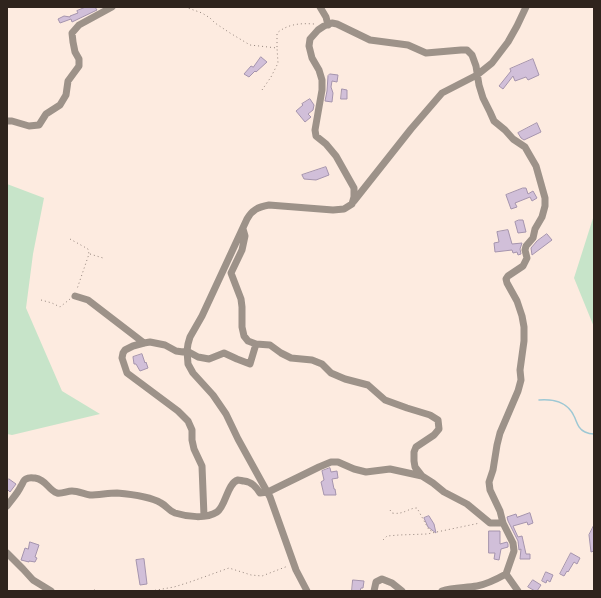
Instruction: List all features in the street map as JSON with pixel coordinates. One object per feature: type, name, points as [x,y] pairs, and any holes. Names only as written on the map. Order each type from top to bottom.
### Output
[{"type":"street","points":[[7,121],[29,126],[38,125],[46,114],[60,105],[66,95],[68,81],[78,66],[79,59],[75,52],[72,33],[79,25],[112,7]]},
{"type":"street","points":[[320,7],[326,17],[326,26]]},
{"type":"street","points":[[307,591],[294,564],[268,492],[238,439],[226,414],[213,395],[193,373],[188,364],[187,351],[190,337],[202,316],[250,214],[254,210],[260,206],[269,205],[333,210],[344,209],[352,204],[410,129],[438,97],[442,93],[478,75],[492,63],[518,26],[526,7]]},
{"type":"street","points":[[352,204],[354,188],[336,156],[326,144],[316,136],[315,130],[322,90],[322,80],[319,70],[312,58],[309,46],[310,38],[318,30],[332,24],[338,24],[370,40],[408,45],[426,53],[466,50],[472,55],[483,98],[494,121],[513,139],[525,147],[536,166],[545,198],[545,206],[542,217],[535,229],[533,238],[526,246],[527,258],[523,266],[506,279],[517,302],[524,327],[524,341],[520,370],[521,380],[496,445],[493,470],[489,482],[490,490],[500,511],[503,523],[513,543],[514,551],[506,574],[491,582],[476,586],[442,591]]},
{"type":"street","points":[[243,229],[245,236],[242,250],[231,273],[241,299],[242,327],[244,336],[248,341],[256,344],[270,345],[291,358],[312,360],[322,364],[331,373],[345,380],[368,385],[385,400],[430,415],[438,420],[439,429],[434,435],[416,447],[414,452],[415,467],[422,476],[444,492],[467,504],[490,523],[503,523]]},
{"type":"street","points":[[76,296],[88,300],[144,343]]},
{"type":"street","points":[[204,516],[202,466],[194,449],[192,430],[188,421],[178,411],[127,373],[122,358],[123,353],[125,350],[133,346],[150,342],[165,345],[176,351],[187,351],[198,357],[208,359],[224,353],[250,364],[256,344]]},
{"type":"street","points":[[7,506],[26,478],[38,479],[45,482],[59,494],[72,491],[98,495],[117,493],[153,499],[163,504],[170,511],[176,513],[190,516],[210,516],[218,511],[233,483],[238,480],[248,481],[255,485],[260,493],[268,492],[331,462],[338,462],[354,469],[366,472],[390,469],[422,476]]},
{"type":"street","points":[[7,553],[32,580],[51,591]]},
{"type":"street","points":[[506,574],[518,591]]},
{"type":"street","points":[[374,591],[376,582],[382,579],[392,583],[402,591]]},
{"type":"path","points":[[185,7],[206,16],[250,45],[277,48]]},
{"type":"path","points":[[262,90],[278,63],[277,33],[296,24],[326,26]]},
{"type":"path","points":[[41,300],[60,307],[76,296],[76,291],[90,254],[88,249],[70,239]]},
{"type":"path","points":[[90,254],[103,258]]},
{"type":"path","points":[[390,510],[392,513],[399,514],[413,508],[417,508],[429,530],[434,532]]},
{"type":"path","points":[[383,540],[387,536],[427,534],[489,522]]},
{"type":"path","points":[[151,591],[190,582],[229,568],[251,575],[262,576],[294,564]]},
{"type":"path","points":[[86,591],[102,591]]},
{"type":"green space","points":[[7,184],[44,198],[33,254],[26,308],[62,391],[100,414],[12,435],[7,434]]},
{"type":"green space","points":[[594,215],[594,327],[574,278]]},
{"type":"building","points":[[86,7],[95,7],[97,10],[72,22],[71,19],[60,23],[58,19],[64,16],[70,17],[78,13],[77,11]]},
{"type":"building","points":[[261,57],[267,62],[249,77],[244,74],[251,66],[253,67]]},
{"type":"building","points":[[533,59],[539,75],[528,80],[526,77],[515,81],[513,76],[503,89],[499,86],[511,71],[510,69]]},
{"type":"building","points":[[330,74],[338,75],[337,82],[332,81],[332,102],[325,101],[328,76]]},
{"type":"building","points":[[342,89],[347,90],[347,99],[341,99]]},
{"type":"building","points":[[310,99],[314,105],[313,110],[308,114],[311,117],[305,122],[296,111],[303,105],[302,104]]},
{"type":"building","points":[[537,123],[541,132],[524,140],[521,138],[518,133]]},
{"type":"building","points":[[326,167],[329,175],[316,180],[304,179],[302,175]]},
{"type":"building","points":[[526,188],[528,194],[533,191],[537,198],[532,201],[530,197],[515,203],[517,207],[511,209],[506,195]]},
{"type":"building","points":[[523,220],[526,232],[518,233],[515,222]]},
{"type":"building","points":[[508,230],[512,244],[522,243],[520,249],[521,254],[518,255],[517,252],[513,253],[512,250],[495,252],[494,243],[499,242],[497,232]]},
{"type":"building","points":[[547,234],[552,240],[532,255],[531,248],[537,241]]},
{"type":"building","points":[[142,354],[148,368],[140,371],[136,364],[134,364],[133,357]]},
{"type":"building","points":[[330,468],[331,472],[337,471],[338,478],[332,479],[336,495],[324,495],[321,482],[324,480],[322,471]]},
{"type":"building","points":[[9,479],[16,484],[10,492],[7,489],[7,481]]},
{"type":"building","points":[[530,513],[533,523],[528,525],[527,522],[513,526],[518,537],[522,536],[526,554],[530,554],[530,559],[520,559],[521,549],[519,550],[518,541],[507,517],[516,514],[517,517]]},
{"type":"building","points":[[429,516],[434,524],[436,533],[428,527],[424,518]]},
{"type":"building","points":[[594,525],[594,551],[591,552],[589,535]]},
{"type":"building","points":[[489,531],[500,531],[500,544],[507,542],[508,544],[508,547],[501,549],[499,560],[494,559],[495,553],[489,553]]},
{"type":"building","points":[[30,542],[39,545],[35,562],[21,560],[25,548],[28,549]]},
{"type":"building","points":[[571,553],[580,558],[577,564],[574,562],[564,576],[560,574]]},
{"type":"building","points":[[144,559],[147,584],[140,585],[136,560]]},
{"type":"building","points":[[546,572],[553,575],[550,582],[547,580],[546,583],[542,581]]},
{"type":"building","points":[[353,580],[364,581],[363,588],[361,588],[360,591],[352,591]]},
{"type":"building","points":[[533,580],[541,585],[537,591],[528,587]]},
{"type":"waterway","points":[[539,400],[549,400],[564,404],[571,411],[581,429],[590,434],[594,434]]}]
